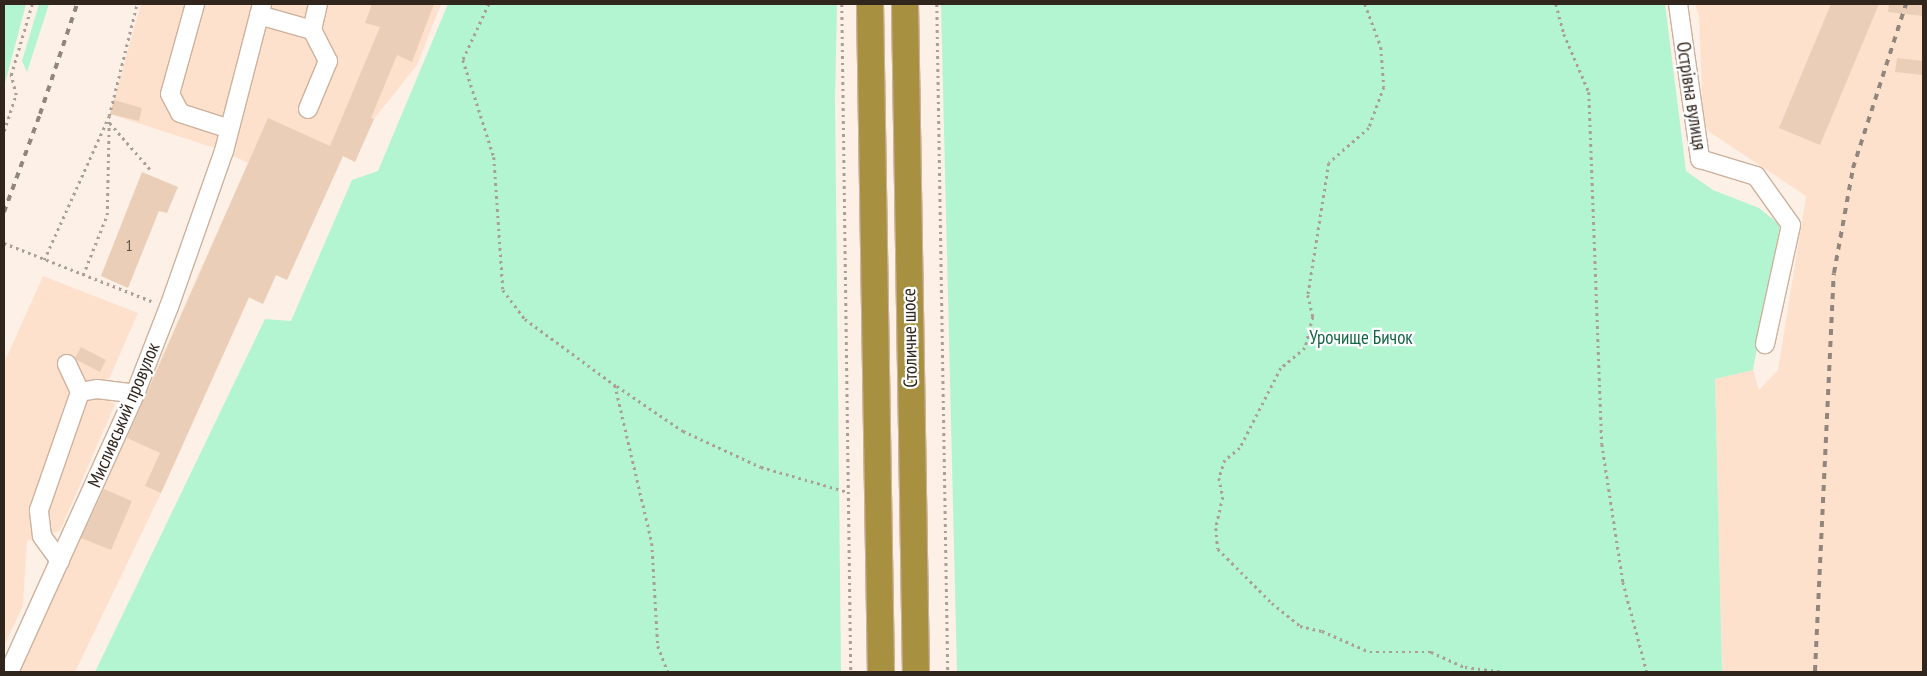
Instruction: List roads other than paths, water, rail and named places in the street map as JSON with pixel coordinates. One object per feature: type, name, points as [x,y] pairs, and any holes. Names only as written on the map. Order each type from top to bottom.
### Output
[{"type":"highway","name":"Столичне шосе","points":[[870,4],[881,672]]},
{"type":"highway","name":"Столичне шосе","points":[[905,4],[916,672]]},
{"type":"lane","points":[[195,4],[170,94],[180,113],[230,128]]},
{"type":"lane","points":[[308,109],[328,61],[312,30],[318,4]]},
{"type":"lane","name":"Острівна вулиця","points":[[1678,4],[1700,159],[1756,176],[1791,225],[1765,344]]},
{"type":"lane","points":[[260,9],[312,30]]},
{"type":"lane","name":"Мисливський провулок","points":[[9,672],[136,394],[169,307],[224,151],[260,9]]},
{"type":"lane","points":[[60,561],[42,536],[39,510],[80,392],[67,364]]},
{"type":"lane","points":[[80,392],[97,389],[136,394]]},
{"type":"railway","points":[[4,212],[40,114],[77,4]]},
{"type":"railway","points":[[1815,671],[1834,273],[1853,168],[1906,4]]},
{"type":"park label","name":"Урочище Бичок","points":[[1361,338]]}]
